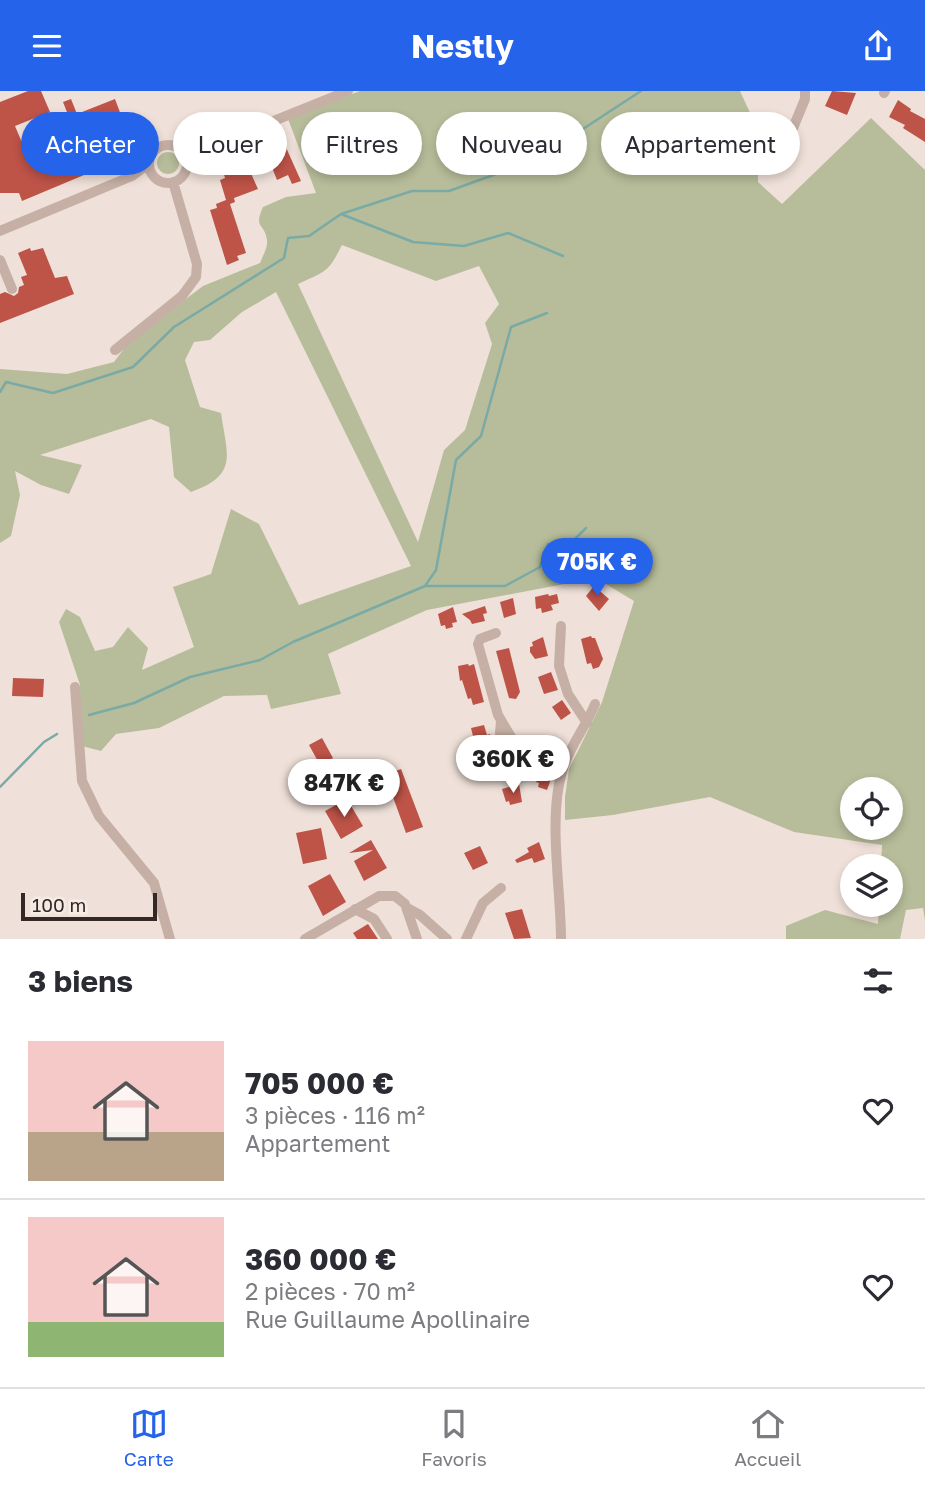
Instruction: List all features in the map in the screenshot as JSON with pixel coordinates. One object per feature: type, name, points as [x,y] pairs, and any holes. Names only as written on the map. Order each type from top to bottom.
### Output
[{"type":"street","points":[[800,112],[805,91]]},
{"type":"street","points":[[287,114],[342,92]]},
{"type":"street","points":[[0,231],[132,176],[154,176],[162,182],[173,182],[184,175]]},
{"type":"street","points":[[115,350],[183,296],[196,277],[197,264],[173,182]]},
{"type":"street","points":[[0,260],[12,289]]},
{"type":"street","points":[[561,626],[559,666],[568,694],[587,723]]},
{"type":"street","points":[[496,632],[480,639],[478,644],[501,721],[525,757],[562,770]]},
{"type":"street","points":[[75,687],[82,781],[99,816],[154,883],[170,939]]},
{"type":"street","points":[[561,939],[556,817],[562,770],[595,704]]},
{"type":"street","points":[[501,721],[500,733],[511,772],[517,770],[520,761],[525,757]]},
{"type":"street","points":[[466,939],[483,903],[501,888]]},
{"type":"street","points":[[305,939],[379,896],[389,895],[402,900],[417,939]]},
{"type":"street","points":[[407,908],[420,915],[447,939]]},
{"type":"street","points":[[355,909],[374,919],[387,939]]},
{"type":"green space","points":[[360,91],[740,91],[750,112],[601,112],[601,175],[758,175],[758,182],[782,204],[871,118],[925,170],[925,921],[923,908],[906,910],[900,939],[786,939],[786,926],[825,910],[840,914],[840,917],[878,924],[878,917],[903,917],[903,854],[882,854],[882,845],[848,840],[903,840],[903,777],[840,777],[840,839],[794,832],[710,797],[613,815],[565,820],[569,769],[602,702],[634,601],[596,578],[427,610],[328,654],[341,694],[271,709],[267,695],[224,696],[159,728],[116,734],[101,751],[78,745],[80,685],[59,622],[66,609],[80,617],[95,651],[113,647],[128,627],[148,648],[142,670],[194,647],[173,587],[211,574],[231,509],[259,524],[299,605],[411,566],[276,292],[242,312],[210,340],[194,342],[185,360],[200,407],[221,413],[227,452],[223,471],[217,478],[191,492],[174,477],[169,427],[151,419],[40,455],[82,465],[69,494],[41,485],[15,471],[20,495],[11,536],[0,543],[0,369],[67,374],[114,362],[129,342],[203,286],[260,263],[267,243],[259,223],[263,207],[286,197],[316,193],[309,175],[422,175],[422,112],[306,112]],"holes":[[[342,245],[436,281],[479,266],[499,304],[485,323],[492,344],[465,430],[444,450],[418,542],[298,284],[325,270]]]},
{"type":"green space","points":[[301,114],[301,153],[288,119]]},
{"type":"green space","points":[[172,153],[173,172],[160,171],[160,155]]},
{"type":"building","points":[[28,91],[41,91],[50,112],[21,112],[21,124],[15,126],[21,140],[21,175],[84,175],[22,201],[19,193],[0,193],[0,102]]},
{"type":"building","points":[[832,91],[856,93],[847,115],[825,106]]},
{"type":"building","points":[[71,99],[76,112],[67,112],[63,102]]},
{"type":"building","points":[[115,99],[120,112],[82,112]]},
{"type":"building","points":[[898,100],[925,119],[925,142],[903,128],[905,125],[889,117]]},
{"type":"building","points":[[287,150],[301,181],[292,184],[288,175],[277,180],[275,175],[287,175]]},
{"type":"building","points":[[224,175],[252,175],[258,189],[234,198],[235,202],[230,204],[246,253],[237,256],[239,260],[227,265],[210,210],[226,200],[220,180],[225,178]]},
{"type":"building","points":[[30,248],[31,251],[43,248],[55,278],[67,276],[74,294],[0,323],[0,294],[5,292],[14,296],[19,287],[24,285],[21,277],[27,275],[18,253]]},
{"type":"building","points":[[594,586],[609,599],[599,611],[586,596]]},
{"type":"building","points":[[557,594],[559,603],[551,605],[553,610],[542,613],[541,608],[536,609],[535,597]]},
{"type":"building","points":[[513,598],[516,614],[504,618],[500,602]]},
{"type":"building","points":[[485,606],[485,621],[472,624],[462,614]]},
{"type":"building","points":[[453,607],[457,622],[446,629],[445,625],[441,626],[438,614]]},
{"type":"building","points":[[591,636],[595,638],[603,659],[599,667],[593,669],[591,663],[587,664],[581,639]]},
{"type":"building","points":[[543,637],[548,656],[535,659],[530,647],[533,646],[532,642]]},
{"type":"building","points":[[509,648],[520,692],[516,699],[509,698],[496,651]]},
{"type":"building","points":[[474,664],[484,702],[473,705],[471,698],[468,699],[462,680],[460,681],[458,666]]},
{"type":"building","points":[[551,672],[558,690],[544,694],[538,677]]},
{"type":"building","points":[[13,678],[44,679],[43,697],[12,696]]},
{"type":"building","points":[[562,700],[571,713],[561,720],[552,707]]},
{"type":"building","points":[[484,725],[487,735],[490,734],[494,758],[499,768],[486,771],[481,742],[474,740],[471,728]]},
{"type":"building","points":[[322,738],[333,758],[320,765],[309,745]]},
{"type":"building","points":[[541,738],[556,743],[550,758],[536,752]]},
{"type":"building","points":[[401,769],[423,827],[406,833],[385,775]]},
{"type":"building","points":[[540,770],[549,773],[547,777],[551,779],[547,790],[538,787],[539,783],[536,782]]},
{"type":"building","points":[[519,784],[522,802],[510,805],[509,801],[506,802],[502,789]]},
{"type":"building","points":[[347,799],[363,826],[341,839],[325,811]]},
{"type":"building","points":[[321,828],[327,859],[303,864],[296,833]]},
{"type":"building","points":[[371,840],[387,868],[364,881],[354,861],[373,850],[349,853]]},
{"type":"building","points":[[539,842],[545,859],[534,863],[532,858],[517,863],[515,860],[529,852],[527,848]]},
{"type":"building","points":[[480,846],[488,863],[473,870],[464,853]]},
{"type":"building","points":[[330,874],[346,902],[323,916],[308,886]]},
{"type":"building","points":[[522,909],[531,938],[514,939],[505,913]]},
{"type":"building","points":[[368,924],[378,939],[357,939],[353,933]]},
{"type":"waterway","points":[[0,392],[6,382],[53,393],[133,367],[174,327],[284,258],[288,238],[309,236],[341,214],[412,191],[449,191],[537,159],[641,91]]},
{"type":"waterway","points":[[341,214],[413,242],[464,246],[508,233],[563,256]]},
{"type":"waterway","points":[[89,715],[134,703],[190,677],[260,660],[293,642],[425,586],[436,570],[456,460],[481,436],[511,327],[547,313]]},
{"type":"waterway","points":[[425,586],[505,586],[540,567],[548,544],[568,546],[586,528]]},
{"type":"waterway","points":[[0,787],[44,742],[57,734]]}]
